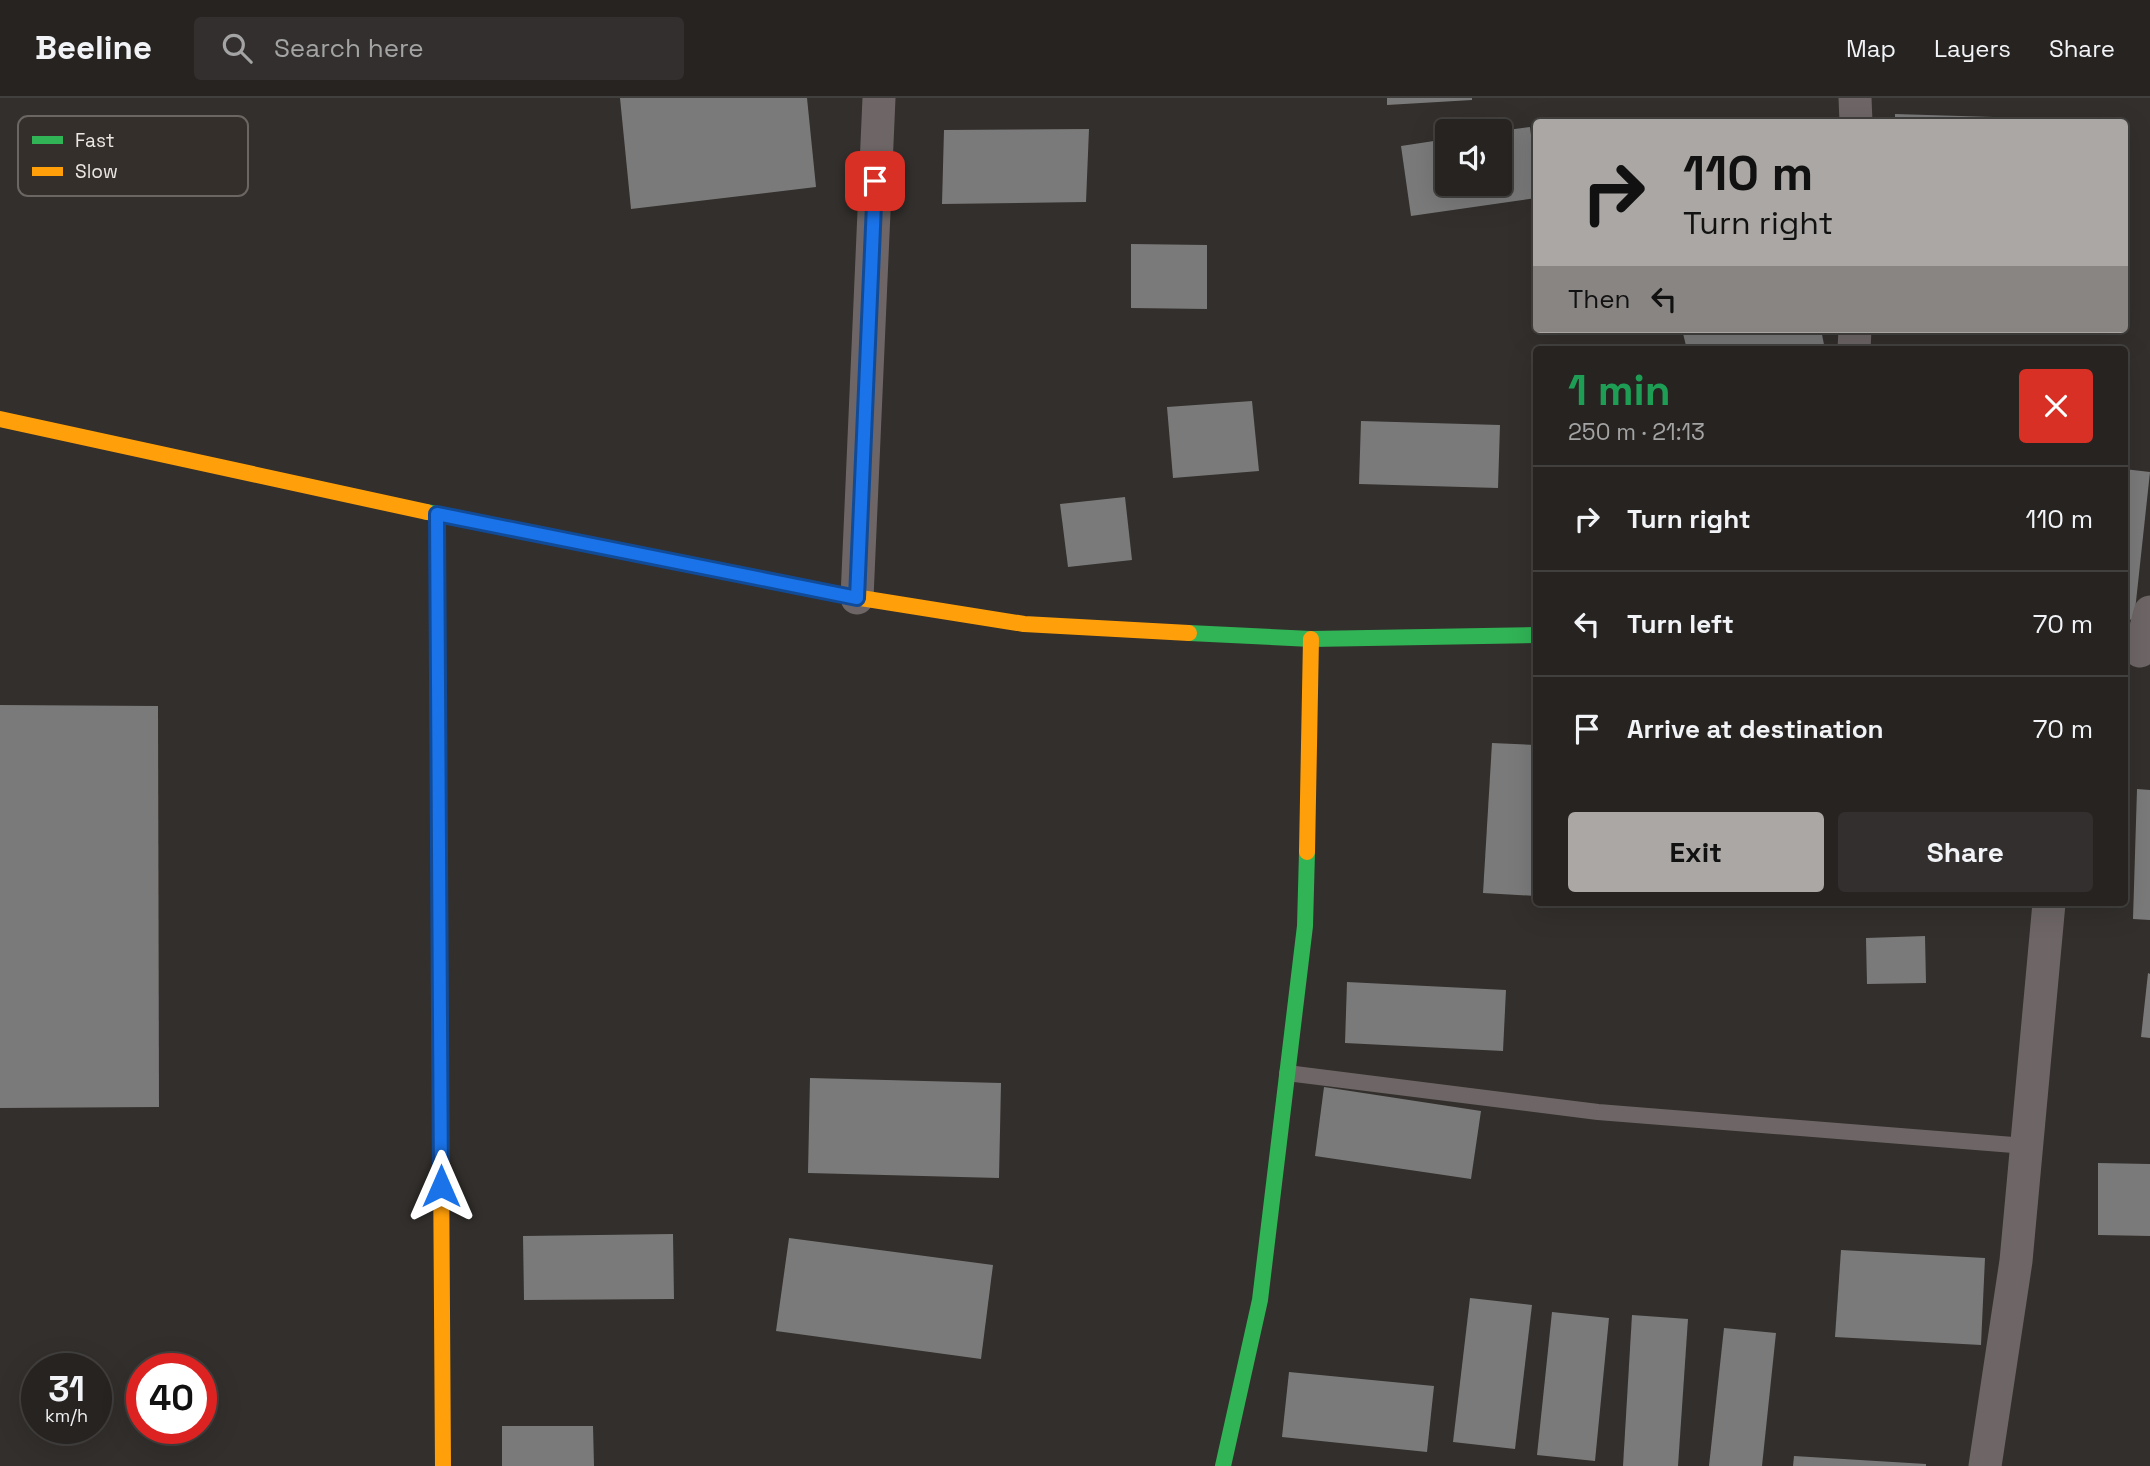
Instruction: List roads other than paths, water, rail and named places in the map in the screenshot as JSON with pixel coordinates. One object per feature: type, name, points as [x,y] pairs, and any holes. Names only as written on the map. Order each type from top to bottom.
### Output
[{"type":"street","points":[[857,598],[879,98]]},
{"type":"street","points":[[1855,98],[1856,119]]},
{"type":"street","points":[[0,419],[437,514],[857,598],[1024,624],[1311,639],[1533,635]]},
{"type":"street","points":[[437,514],[443,1466]]},
{"type":"street","points":[[2138,651],[2150,612]]},
{"type":"street","points":[[1223,1466],[1260,1300],[1305,926],[1311,639]]},
{"type":"street","points":[[1985,1466],[2015,1261],[2049,906]]},
{"type":"lane","points":[[1287,1073],[1598,1112],[2026,1146]]}]
